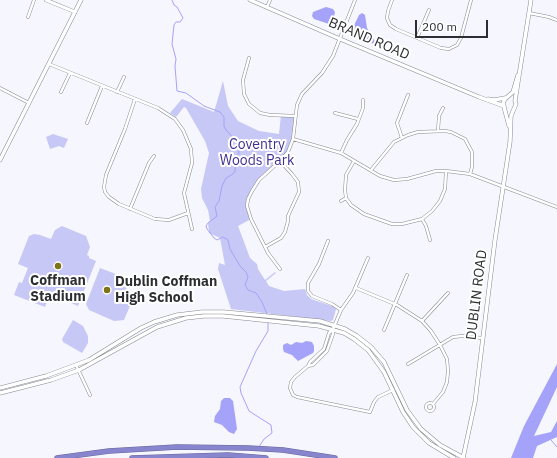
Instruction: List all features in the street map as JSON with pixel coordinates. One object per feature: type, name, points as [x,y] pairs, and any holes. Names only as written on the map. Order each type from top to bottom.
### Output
[{"type":"highway","points":[[58,458],[109,451],[154,448],[248,448],[335,458]]},
{"type":"highway","points":[[132,458],[228,455],[266,458]]},
{"type":"highway","points":[[159,458],[167,456]]},
{"type":"main road","points":[[0,160],[1,155],[81,0]]},
{"type":"main road","name":"BRAND ROAD","points":[[250,0],[505,108]]},
{"type":"main road","points":[[522,62],[514,90],[503,103],[505,108],[510,110],[514,109],[516,104],[515,100],[522,62],[531,0]]},
{"type":"main road","name":"BRAND ROAD","points":[[479,98],[494,100],[507,98]]},
{"type":"main road","points":[[507,98],[512,98],[515,100]]},
{"type":"main road","name":"DUBLIN ROAD","points":[[505,108],[511,134]]},
{"type":"main road","name":"DUBLIN ROAD","points":[[463,458],[475,402],[482,338],[511,134],[511,116],[514,109]]},
{"type":"main road","points":[[0,388],[46,376],[76,365],[101,353],[141,328],[154,322],[177,315],[209,311],[320,321],[349,336],[368,350],[380,365],[403,412],[418,432],[429,443],[454,458]]},
{"type":"main road","points":[[0,393],[51,380],[79,370],[146,332],[174,321],[190,317],[223,316],[334,327],[345,329],[371,347],[384,362],[407,410],[421,429],[440,445],[463,458]]},
{"type":"street","points":[[28,17],[34,0]]},
{"type":"street","points":[[46,0],[75,12]]},
{"type":"street","points":[[267,8],[270,0]]},
{"type":"street","points":[[280,270],[265,247],[251,219],[247,206],[248,199],[259,180],[288,152],[293,139],[297,105],[302,94],[322,73],[333,56],[355,0]]},
{"type":"street","points":[[392,0],[387,18],[390,25],[417,38],[442,48],[450,49],[457,45],[461,38],[471,0]]},
{"type":"street","points":[[417,38],[429,10]]},
{"type":"street","points":[[529,13],[557,20]]},
{"type":"street","points":[[249,58],[243,80],[244,94],[249,104],[260,113],[296,116]]},
{"type":"street","points":[[48,64],[158,108],[175,119],[187,137],[191,149],[192,163],[184,193],[192,229]]},
{"type":"street","points":[[61,92],[70,73]]},
{"type":"street","points":[[118,92],[124,76]]},
{"type":"street","points":[[87,123],[102,86]]},
{"type":"street","points":[[0,88],[29,103]]},
{"type":"street","points":[[402,138],[398,123],[408,95]]},
{"type":"street","points":[[135,99],[125,129],[106,175],[104,187],[105,192],[109,198],[119,204],[154,219],[169,220],[188,213]]},
{"type":"street","points":[[341,154],[346,140],[363,108],[363,100]]},
{"type":"street","points":[[438,131],[440,116],[443,108]]},
{"type":"street","points":[[336,113],[358,119]]},
{"type":"street","points":[[371,170],[391,146],[402,138],[418,132],[438,131],[451,132],[465,139],[472,152],[472,167],[470,174]]},
{"type":"street","points":[[293,139],[341,154],[380,176],[394,180],[407,179],[422,174],[446,170],[470,174],[557,207]]},
{"type":"street","points":[[130,209],[149,163],[154,156]]},
{"type":"street","points":[[354,160],[346,175],[346,198],[351,205],[364,214],[392,224],[402,224],[422,219],[432,211],[440,201],[445,189],[446,170]]},
{"type":"street","points":[[265,247],[281,238],[285,232],[289,211],[299,192],[298,182],[280,161]]},
{"type":"street","points":[[342,201],[346,198]]},
{"type":"street","points":[[422,219],[426,226],[430,240]]},
{"type":"street","points":[[328,241],[319,264],[308,284],[308,291],[312,296],[332,304],[341,310]]},
{"type":"street","points":[[368,258],[356,288],[349,301],[341,310],[334,327],[329,333],[324,349],[291,382],[291,392],[297,397],[370,412],[378,397],[393,390]]},
{"type":"street","points":[[384,330],[407,275]]},
{"type":"street","points":[[356,288],[394,304],[422,321],[431,331],[447,359],[448,371],[447,382],[443,392],[433,404]]},
{"type":"street","points":[[422,321],[448,293]]},
{"type":"street","points":[[408,364],[450,338],[459,336],[482,338]]},
{"type":"street","points":[[76,365],[90,395]]},
{"type":"green space","name":"Coventry Woods Park","points":[[223,81],[228,106],[238,121],[259,131],[279,134],[281,115],[296,116],[293,139],[288,152],[259,180],[252,191],[247,206],[251,219],[238,226],[250,258],[257,264],[258,269],[265,280],[275,272],[276,273],[266,281],[269,286],[284,291],[305,289],[307,295],[311,299],[332,306],[336,309],[333,320],[331,321],[231,309],[218,269],[219,263],[225,265],[220,238],[209,233],[208,223],[210,221],[208,210],[202,198],[201,189],[209,153],[205,141],[186,108],[184,107],[176,117],[170,113],[182,99],[214,112]]},
{"type":"green space","points":[[53,134],[68,139],[64,148],[59,146],[50,149],[46,137]]},
{"type":"green space","name":"Coffman Stadium","points":[[62,226],[86,236],[90,247],[87,255],[89,258],[96,261],[78,306],[50,294],[45,307],[14,295],[19,282],[22,283],[28,268],[18,264],[29,236],[34,234],[51,239],[55,230]]},
{"type":"green space","points":[[100,268],[121,276],[132,301],[124,320],[114,321],[89,310],[86,304]]},
{"type":"green space","points":[[73,320],[83,326],[88,336],[88,343],[82,353],[63,342],[62,339]]},
{"type":"shaded area","points":[[326,7],[333,9],[335,12],[333,21],[329,24],[314,19],[312,16],[313,12]]},
{"type":"shaded area","points":[[362,13],[365,15],[367,28],[375,41],[374,44],[353,35],[351,32],[359,15]]},
{"type":"shaded area","points":[[306,341],[312,342],[314,351],[298,361],[292,355],[284,352],[283,345],[287,343],[291,345],[296,342],[302,343]]},
{"type":"shaded area","points":[[557,364],[557,387],[534,436],[551,432],[557,421],[557,437],[537,446],[533,458],[511,458],[524,426]]},
{"type":"shaded area","points":[[224,398],[230,398],[233,401],[237,429],[234,434],[229,432],[222,425],[214,422],[215,416],[220,409],[221,401]]},
{"type":"waterway","points":[[172,0],[183,18],[180,22],[176,22],[174,25],[172,44],[176,59],[175,66],[177,91],[186,93],[204,106],[220,112],[224,117],[224,126],[226,130],[238,143],[239,152],[236,160],[235,171],[226,178],[222,186],[219,201],[215,207],[217,216],[206,226],[217,240],[223,237],[228,240],[230,249],[248,277],[245,285],[248,290],[256,293],[267,314]]},
{"type":"waterway","points":[[259,447],[264,439],[272,433],[271,425],[249,411],[240,387],[256,351],[268,331],[268,323]]},
{"type":"waterway","points":[[551,440],[557,447]]},
{"type":"place","name":"Coffman Stadium","points":[[58,266]]},
{"type":"place","name":"Dublin Coffman High School","points":[[107,290]]}]
